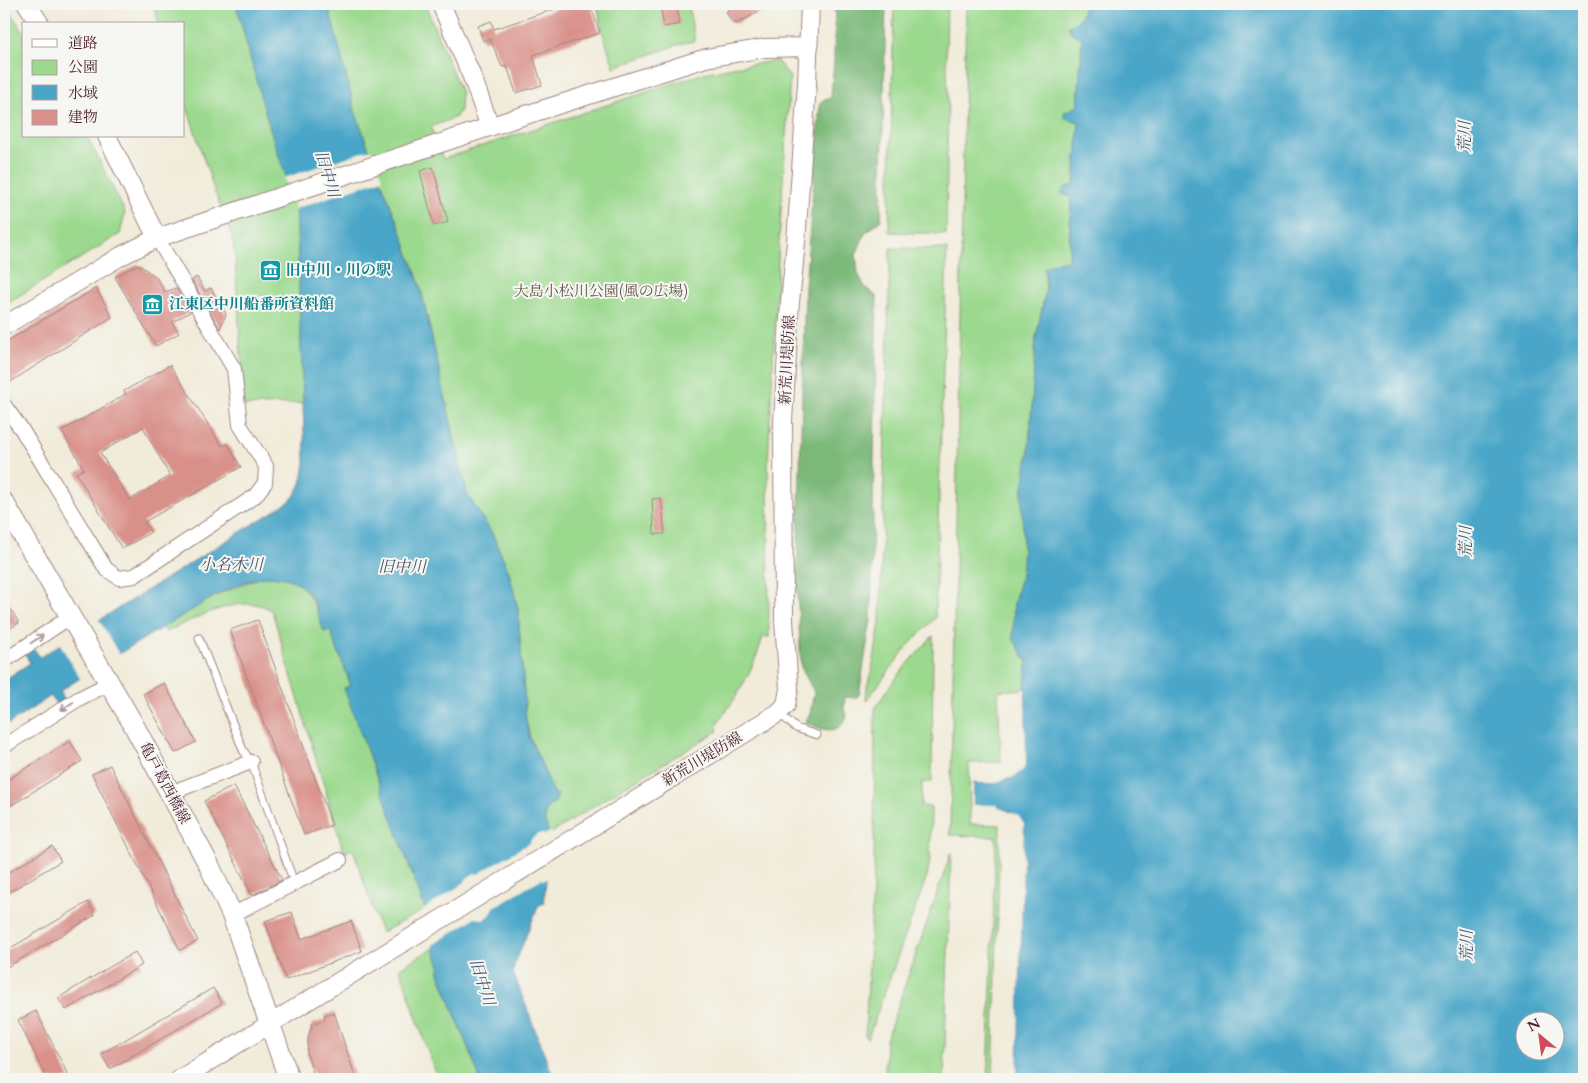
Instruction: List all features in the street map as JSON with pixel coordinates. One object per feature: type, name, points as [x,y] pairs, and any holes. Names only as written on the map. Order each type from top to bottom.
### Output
[{"type":"main road","name":"亀戸葛西橋線","points":[[4,503],[108,681],[210,865],[232,915],[289,1079]]},
{"type":"street","points":[[27,4],[39,22]]},
{"type":"street","points":[[442,4],[473,79],[490,127]]},
{"type":"street","name":"新荒川堤防線","points":[[180,1079],[626,806],[778,712],[786,705],[790,689],[784,602],[783,421],[810,4]]},
{"type":"street","points":[[4,326],[121,256],[157,238],[490,127],[706,58],[765,48],[808,47]]},
{"type":"street","points":[[4,405],[22,430],[106,569],[119,578],[134,576],[255,496],[265,484],[266,466],[240,425],[234,369],[157,238],[107,138]]},
{"type":"street","points":[[4,661],[72,620]]},
{"type":"street","points":[[4,746],[108,681]]},
{"type":"street","points":[[170,793],[251,762]]},
{"type":"street","points":[[232,915],[340,860]]},
{"type":"lane","points":[[199,638],[243,750],[251,762],[291,874]]},
{"type":"lane","points":[[778,712],[796,728],[817,735]]},
{"type":"green space","points":[[5,4],[22,30],[22,138],[88,138],[125,212],[120,234],[4,305]]},
{"type":"green space","points":[[153,4],[236,4],[250,56],[296,201],[303,403],[244,406],[235,256],[232,236],[214,190],[185,101],[185,22],[158,22]]},
{"type":"green space","name":"大島小松川公園(風の広場)","points":[[328,4],[425,4],[461,93],[460,110],[456,117],[431,127],[443,159],[704,73],[777,61],[790,77],[779,241],[768,464],[769,637],[763,637],[744,683],[716,725],[718,731],[550,834],[547,828],[545,813],[554,793],[530,738],[526,720],[518,609],[509,572],[492,533],[467,494],[420,285],[355,111]]},
{"type":"green space","points":[[597,4],[688,4],[695,41],[683,43],[614,67],[603,34]]},
{"type":"green space","points":[[835,4],[886,4],[881,220],[865,233],[856,255],[858,274],[865,287],[877,297],[871,619],[859,695],[855,698],[845,697],[844,710],[847,716],[839,727],[829,730],[805,722],[810,714],[814,692],[801,667],[797,583],[805,288],[820,103],[831,98]]},
{"type":"green space","points":[[894,4],[947,4],[946,234],[889,232]]},
{"type":"green space","points":[[966,4],[1084,4],[1081,16],[1072,33],[1082,38],[1078,106],[1065,118],[1079,122],[1074,185],[1071,198],[1069,260],[1056,262],[1044,268],[1046,289],[1036,338],[1029,450],[1022,494],[1023,549],[1021,576],[1014,603],[1013,638],[1028,662],[1025,689],[998,691],[1001,762],[969,763],[970,824],[1000,825],[993,1079],[988,1079],[996,837],[950,835]]},
{"type":"green space","points":[[890,248],[947,249],[935,618],[907,647],[866,701],[880,623]]},
{"type":"green space","points":[[261,577],[288,579],[297,583],[304,590],[315,608],[324,631],[330,630],[351,686],[345,688],[425,909],[381,933],[353,849],[344,853],[272,611],[261,605],[234,605],[219,609],[166,632],[163,627],[219,594]]},
{"type":"green space","points":[[933,636],[932,782],[922,782],[921,806],[931,807],[930,861],[927,876],[868,1038],[865,1037],[874,869],[875,709],[895,680]]},
{"type":"green space","points":[[951,853],[944,1079],[882,1079],[885,1072],[886,1040]]},
{"type":"green space","points":[[433,948],[441,968],[438,970],[480,1079],[437,1079],[400,968]]},
{"type":"water","name":"旧中川","points":[[236,4],[328,4],[355,111],[420,285],[467,494],[492,533],[509,572],[518,609],[526,720],[530,738],[554,793],[558,795],[555,802],[545,810],[545,824],[550,834],[544,903],[538,906],[513,972],[554,1079],[480,1079],[438,970],[441,968],[433,948],[425,909],[344,688],[351,685],[330,630],[324,632],[313,600],[300,585],[287,579],[268,576],[253,579],[233,587],[155,632],[60,691],[65,700],[57,705],[51,696],[4,727],[4,680],[30,663],[25,654],[34,649],[40,657],[290,501],[301,483],[305,462],[296,201],[270,128]]},
{"type":"water","name":"荒川","points":[[1084,4],[1584,4],[1584,1079],[1017,1079],[1024,824],[1020,818],[1008,811],[994,807],[973,805],[973,783],[996,783],[1012,778],[1026,765],[1025,689],[1027,662],[1013,638],[1014,603],[1021,576],[1023,549],[1022,494],[1029,450],[1036,338],[1046,289],[1044,268],[1056,262],[1069,260],[1071,198],[1061,193],[1065,187],[1074,185],[1079,122],[1065,118],[1064,112],[1078,106],[1082,38],[1072,33],[1068,26],[1075,23],[1082,15]]},
{"type":"pier","points":[[371,149],[383,179],[294,209],[294,201],[284,178]]},
{"type":"pier","points":[[98,618],[120,656],[81,680],[59,642]]},
{"type":"pier","points":[[1023,689],[1025,689],[1026,765],[1023,770],[1012,778],[996,783],[973,783],[973,805],[996,805],[1018,815],[1024,824],[1017,1079],[1015,1079],[1022,825],[1016,817],[995,808],[971,807],[970,783],[973,780],[995,781],[1012,775],[1021,769],[1024,764]]},
{"type":"pier","points":[[551,831],[552,845],[549,878],[541,879],[494,907],[491,914],[484,919],[475,918],[431,946],[423,910],[464,883],[467,878],[475,873],[478,874],[529,843],[532,838],[541,833],[545,835]]},
{"type":"building","points":[[570,4],[590,4],[600,33],[533,55],[542,85],[516,93],[507,66],[502,67],[490,39],[483,41],[478,26],[491,21],[494,29]]},
{"type":"building","points":[[725,4],[772,4],[733,24],[726,12],[729,10]]},
{"type":"building","points":[[677,8],[680,24],[664,27],[661,10]]},
{"type":"building","points":[[433,167],[448,222],[434,226],[420,171]]},
{"type":"building","points":[[138,264],[156,277],[165,292],[176,288],[190,312],[172,322],[179,333],[156,346],[115,277]]},
{"type":"building","points":[[197,277],[205,291],[211,288],[226,314],[220,329],[192,280]]},
{"type":"building","points":[[96,288],[112,317],[4,386],[4,343]]},
{"type":"building","points":[[170,365],[222,446],[227,443],[241,467],[144,522],[151,532],[122,549],[76,473],[84,469],[62,431],[126,394],[124,391]],"holes":[[[143,427],[170,476],[130,500],[100,453]]]},
{"type":"building","points":[[661,498],[665,534],[654,534],[652,499]]},
{"type":"building","points":[[4,598],[19,623],[4,632]]},
{"type":"building","points":[[258,620],[332,825],[304,835],[230,630]]},
{"type":"building","points":[[164,683],[196,742],[175,753],[143,694]]},
{"type":"building","points":[[70,741],[82,761],[4,810],[4,782]]},
{"type":"building","points":[[110,765],[198,941],[180,950],[92,774]]},
{"type":"building","points":[[234,786],[282,880],[252,895],[204,801]]},
{"type":"building","points":[[52,846],[61,861],[4,895],[4,875]]},
{"type":"building","points":[[88,902],[95,915],[4,969],[4,952]]},
{"type":"building","points":[[292,912],[301,939],[351,921],[362,951],[286,980],[265,921]]},
{"type":"building","points":[[135,952],[142,965],[66,1010],[58,998]]},
{"type":"building","points":[[213,988],[222,1003],[110,1069],[101,1054]]},
{"type":"building","points":[[36,1011],[70,1079],[47,1079],[18,1020]]},
{"type":"building","points":[[334,1012],[356,1079],[315,1079],[307,1054],[308,1038],[312,1024],[324,1020],[325,1015]]},
{"type":"place","name":"旧中川・川の駅","points":[[270,270]]},
{"type":"place","name":"江東区中川船番所資料館","points":[[153,304]]},
{"type":"water label","name":"小名木川","points":[[231,565]]}]
